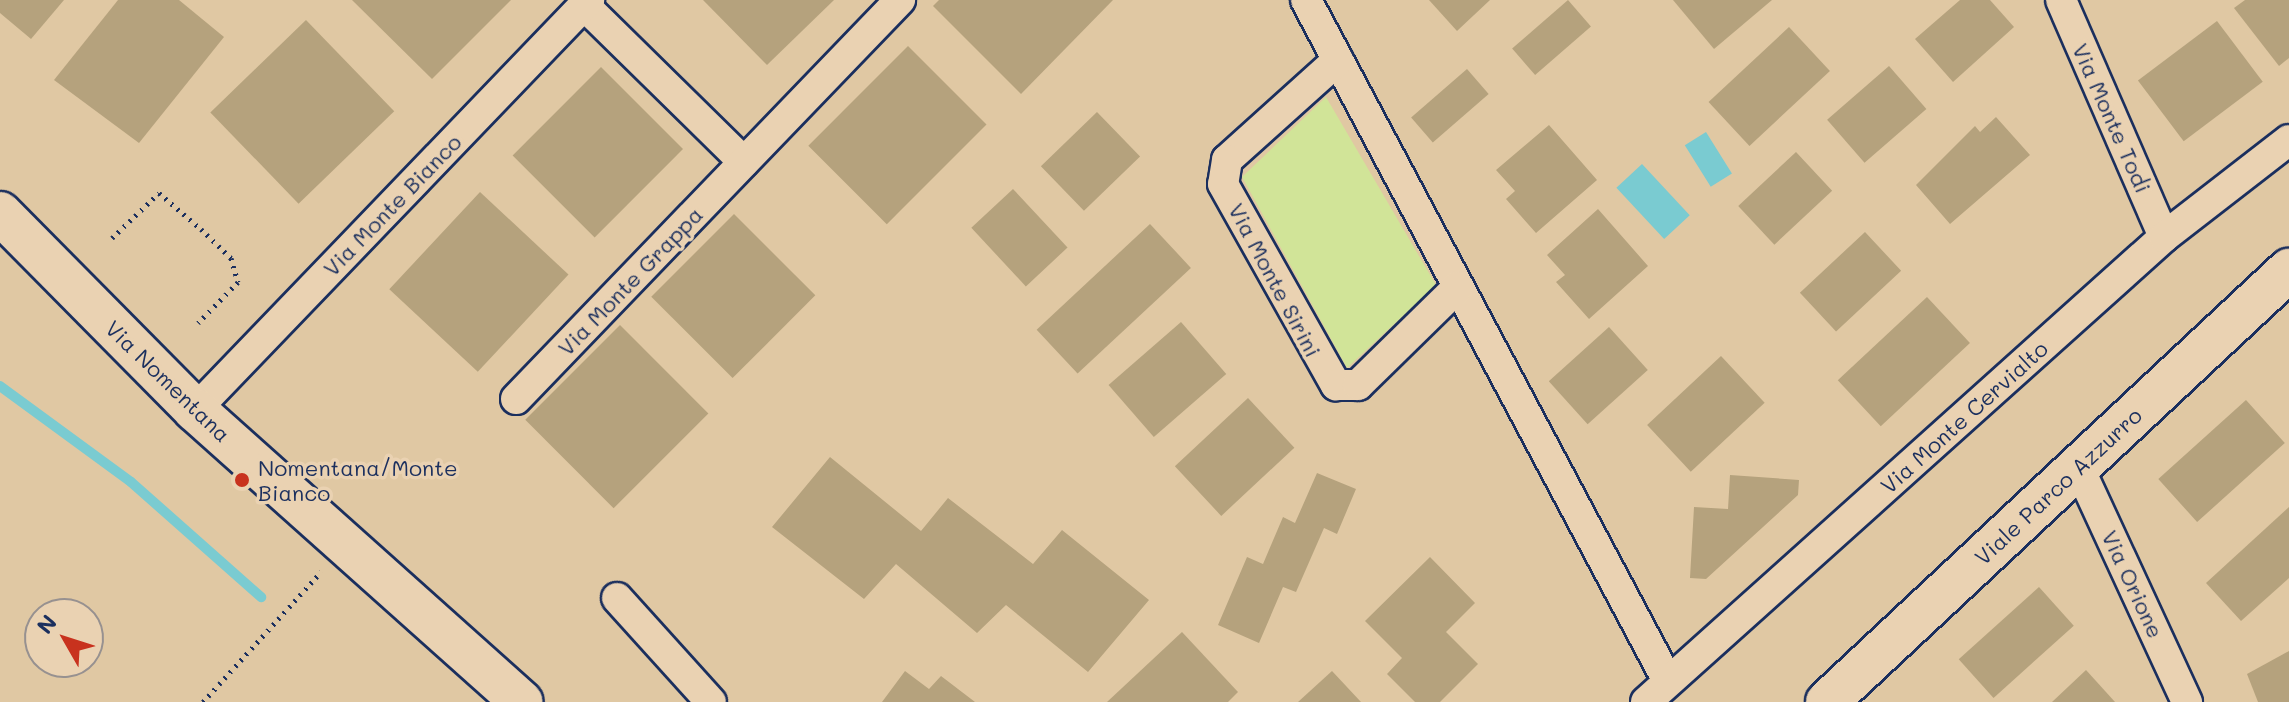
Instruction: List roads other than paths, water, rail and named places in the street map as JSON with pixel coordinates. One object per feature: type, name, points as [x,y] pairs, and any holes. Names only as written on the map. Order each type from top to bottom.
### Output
[{"type":"street","name":"Via Monte Grappa","points":[[516,399],[900,0]]},
{"type":"street","points":[[1306,0],[1668,681]]},
{"type":"street","name":"Via Monte Todi","points":[[2061,0],[2164,237]]},
{"type":"street","points":[[586,3],[744,162]]},
{"type":"street","name":"Via Monte Bianco","points":[[195,410],[586,3]]},
{"type":"street","name":"Via Monte Sirini","points":[[1338,60],[1227,160],[1223,184],[1336,385],[1358,385],[1458,287]]},
{"type":"street","name":"Via Monte Cervialto","points":[[1646,702],[2164,237],[2289,140]]},
{"type":"street","name":"Via Nomentana","points":[[0,213],[195,410],[522,702]]},
{"type":"street","name":"Viale Parco Azzurro","points":[[1827,702],[2289,270]]},
{"type":"street","name":"Via Orione","points":[[2078,466],[2187,702]]},
{"type":"street","points":[[617,598],[711,702]]},
{"type":"water","points":[[1706,132],[1732,174],[1711,187],[1685,145]]},
{"type":"water","points":[[1642,164],[1690,215],[1664,239],[1616,188]]},
{"type":"waterway","points":[[0,386],[131,482],[261,597]]},
{"type":"place","name":"Nomentana/Monte Bianco","points":[[242,480]]}]
